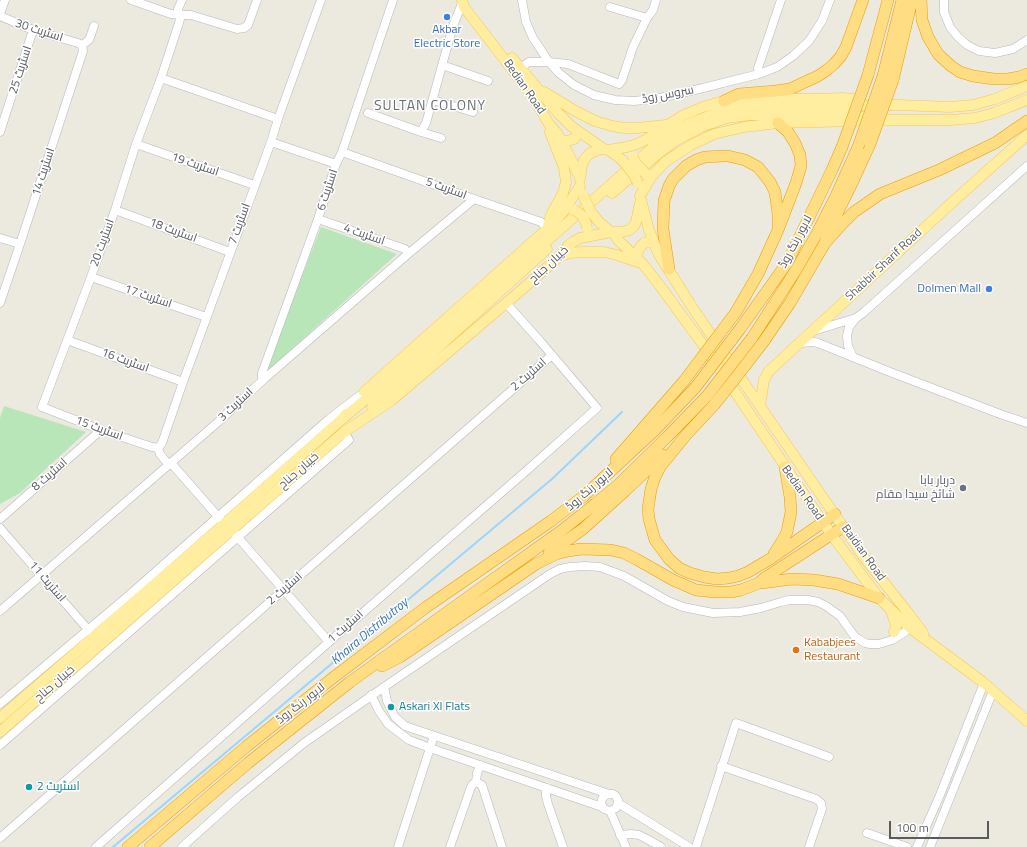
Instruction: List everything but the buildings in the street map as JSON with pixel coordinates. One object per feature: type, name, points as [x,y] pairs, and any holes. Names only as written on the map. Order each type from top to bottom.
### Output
[{"type":"highway","points":[[724,101],[740,94],[790,89],[818,76],[827,70],[841,56],[854,27],[863,0]]},
{"type":"highway","name":"لاہور رنگ روڈ","points":[[128,847],[247,746],[334,677],[425,608],[575,504],[655,430],[695,388],[740,329],[787,263],[842,147],[868,75],[888,0]]},
{"type":"highway","name":"لاہور رنگ روڈ","points":[[150,847],[248,763],[350,682],[473,593],[561,532],[619,484],[707,396],[752,338],[796,270],[835,198],[888,78],[902,0]]},
{"type":"highway","points":[[825,243],[830,228],[870,144],[912,0]]},
{"type":"highway","points":[[921,0],[922,20],[928,37],[938,54],[960,72],[973,76],[994,79],[1008,79],[1027,74]]},
{"type":"highway","points":[[976,152],[1004,133],[1027,114]]},
{"type":"highway","points":[[835,514],[770,559],[748,572],[738,576],[717,579],[690,574],[679,568],[669,559],[655,540],[648,519],[648,509],[651,489],[660,467],[714,405],[764,341],[790,302],[825,243],[841,225],[854,212],[880,194],[939,170],[995,143],[1027,121]]},
{"type":"highway","points":[[596,485],[620,454],[684,381],[736,312],[758,274],[778,230],[801,166],[798,150],[792,138],[778,123]]},
{"type":"highway","points":[[669,269],[663,229],[664,201],[673,179],[686,166],[696,160],[705,157],[728,156],[745,160],[758,167],[770,182],[775,192],[778,214],[778,230]]},
{"type":"highway","points":[[350,682],[400,657],[536,564],[583,529],[662,456],[686,436]]},
{"type":"highway","points":[[770,559],[781,543],[786,532],[791,512],[785,467]]},
{"type":"highway","points":[[759,583],[843,527]]},
{"type":"highway","points":[[536,564],[568,550],[611,550],[624,553],[673,580],[696,590],[730,592],[741,590],[759,583],[792,579],[814,580],[838,584],[879,598]]},
{"type":"main road","name":"Bedian Road","points":[[463,0],[464,7],[518,70],[549,124],[561,140],[569,155],[581,186]]},
{"type":"main road","points":[[518,70],[536,87],[571,126],[616,155],[629,168],[638,183],[640,198],[653,242],[658,253],[669,269]]},
{"type":"main road","points":[[342,419],[419,354],[653,147],[669,135],[704,117],[731,109],[748,107],[898,105],[950,107],[973,105],[995,99],[1027,86]]},
{"type":"main road","points":[[536,87],[577,112],[612,126],[637,128],[667,125]]},
{"type":"main road","points":[[898,105],[843,98],[756,98],[724,101],[695,110],[667,125],[637,144],[627,147],[597,150],[589,154],[582,165],[581,186],[588,207],[599,222],[612,232],[625,232],[634,226],[639,214],[640,198],[651,177],[665,162],[702,139],[724,131],[778,123],[944,120],[975,118],[994,113],[1027,100]]},
{"type":"main road","points":[[344,432],[581,219],[659,153],[690,132],[726,118],[750,115],[843,115],[892,120]]},
{"type":"main road","points":[[549,124],[550,133],[564,168],[566,182],[563,193],[551,215],[549,228]]},
{"type":"main road","points":[[561,140],[574,140],[578,131]]},
{"type":"main road","points":[[658,131],[653,139],[635,153],[633,157],[635,162],[646,174],[674,152],[679,149],[684,150]]},
{"type":"main road","name":"Shabbir Sharif Road","points":[[760,406],[764,380],[769,371],[1027,135]]},
{"type":"main road","name":"خیبان جناح","points":[[0,732],[228,527],[342,419],[360,396],[549,228],[563,212],[581,186]]},
{"type":"main road","points":[[549,228],[556,225],[568,212],[574,210],[583,217],[587,224],[587,228],[581,234],[580,238]]},
{"type":"main road","name":"Bedian Road","points":[[612,232],[618,240],[640,260],[704,346],[823,523],[879,598],[888,607],[909,621],[930,643],[984,683],[1027,721]]},
{"type":"main road","name":"خیبان جناح","points":[[0,718],[91,633],[228,527],[344,432],[392,400],[560,256],[568,246],[580,238],[612,232]]},
{"type":"main road","points":[[560,256],[570,253],[604,252],[640,260],[638,251],[641,246],[653,242]]},
{"type":"main road","name":"Baidian Road","points":[[669,269],[692,307],[909,621]]},
{"type":"main road","points":[[888,607],[892,612],[895,622],[896,627],[894,632]]},
{"type":"street","points":[[131,0],[171,14],[191,15],[238,29],[242,29],[248,25],[257,0]]},
{"type":"street","name":"اسٹریٹ 20","points":[[42,407],[161,78],[179,23],[180,15],[178,9],[182,0]]},
{"type":"street","name":"اسٹریٹ 7","points":[[158,448],[162,443],[321,0]]},
{"type":"street","name":"اسٹریٹ 6","points":[[263,380],[262,373],[318,219],[336,164],[342,152],[393,0]]},
{"type":"street","points":[[421,132],[426,123],[453,26],[463,0]]},
{"type":"street","name":"سروس روڈ","points":[[522,0],[526,22],[532,38],[549,62],[565,78],[584,90],[604,98],[626,101],[660,98],[767,71],[786,61],[804,47],[822,21],[830,0]]},
{"type":"street","points":[[518,70],[529,62],[568,64],[620,84],[633,47],[647,18],[653,10],[656,0]]},
{"type":"street","points":[[759,74],[758,68],[781,0]]},
{"type":"street","points":[[944,0],[944,12],[950,26],[967,46],[979,52],[995,53],[1013,49],[1027,40]]},
{"type":"street","points":[[610,7],[647,18]]},
{"type":"street","name":"اسٹریٹ 30","points":[[1,9],[34,30],[80,44]]},
{"type":"street","points":[[80,44],[89,40],[94,26]]},
{"type":"street","name":"اسٹریٹ 25","points":[[0,132],[34,30]]},
{"type":"street","name":"اسٹریٹ 14","points":[[0,303],[3,287],[20,244],[83,54],[83,48],[80,44]]},
{"type":"street","points":[[442,65],[488,81]]},
{"type":"street","points":[[161,78],[278,119]]},
{"type":"street","points":[[433,100],[473,112]]},
{"type":"street","points":[[368,113],[441,138]]},
{"type":"street","points":[[271,142],[336,164]]},
{"type":"street","name":"اسٹریٹ 19","points":[[136,144],[254,185]]},
{"type":"street","name":"اسٹریٹ 5","points":[[342,152],[474,200],[542,222],[549,228]]},
{"type":"street","points":[[854,357],[848,346],[847,336],[848,331],[856,318],[1027,166]]},
{"type":"street","name":"اسٹریٹ 3","points":[[0,611],[218,422],[263,380],[408,254],[474,200]]},
{"type":"street","name":"اسٹریٹ 18","points":[[114,210],[230,252]]},
{"type":"street","name":"اسٹریٹ 4","points":[[318,219],[405,249],[408,254]]},
{"type":"street","points":[[0,238],[20,244]]},
{"type":"street","name":"اسٹریٹ 17","points":[[90,277],[206,317]]},
{"type":"street","points":[[506,303],[552,355]]},
{"type":"street","points":[[812,331],[856,318]]},
{"type":"street","name":"اسٹریٹ 16","points":[[67,340],[183,382]]},
{"type":"street","points":[[800,343],[818,343],[890,372],[1027,423]]},
{"type":"street","name":"اسٹریٹ 1","points":[[96,847],[328,642],[597,408],[552,355]]},
{"type":"street","name":"اسٹریٹ 2","points":[[0,838],[552,355]]},
{"type":"street","points":[[0,745],[228,527],[329,419],[360,396]]},
{"type":"street","name":"اسٹریٹ 15","points":[[42,407],[101,430],[158,448]]},
{"type":"street","name":"اسٹریٹ 8","points":[[0,519],[101,430]]},
{"type":"street","points":[[158,448],[160,454],[228,527],[328,642]]},
{"type":"street","name":"اسٹریٹ 11","points":[[0,528],[91,633]]},
{"type":"street","points":[[182,847],[238,797],[304,743],[550,574],[560,569],[584,566],[614,571],[683,607],[713,613],[740,612],[790,600],[808,600],[818,602],[840,616],[855,637],[865,643],[874,644],[898,638],[905,632],[909,621]]},
{"type":"street","points":[[886,642],[894,632],[909,621]]},
{"type":"street","points":[[0,704],[91,633]]},
{"type":"street","points":[[984,683],[940,795],[918,845],[930,847],[993,691]]},
{"type":"street","points":[[384,687],[387,701],[395,717],[405,726],[616,796],[618,800],[615,808],[620,835],[626,847]]},
{"type":"street","points":[[372,695],[379,711],[388,724],[409,740],[602,807],[606,810],[615,808],[654,824],[689,847]]},
{"type":"street","points":[[696,847],[736,723],[829,757]]},
{"type":"street","points":[[398,847],[434,736]]},
{"type":"street","points":[[450,847],[471,787],[476,782],[477,774],[481,765]]},
{"type":"street","points":[[721,766],[816,799],[820,803],[822,809],[809,847]]},
{"type":"street","points":[[476,782],[482,785],[502,847]]},
{"type":"street","points":[[547,788],[546,796],[548,804],[563,847]]},
{"type":"street","points":[[602,807],[602,799],[605,795],[609,794]]},
{"type":"street","points":[[940,795],[950,798]]},
{"type":"street","points":[[615,808],[680,847]]},
{"type":"street","points":[[867,833],[907,847]]},
{"type":"street","points":[[620,835],[639,835],[661,847]]},
{"type":"green space","points":[[321,227],[397,254],[264,374]]},
{"type":"green space","points":[[4,406],[86,432],[20,493],[0,504],[0,418]]},
{"type":"waterway","name":"Khaira Distributroy","points":[[113,847],[552,479],[622,412]]},
{"type":"place","name":"Akbar Electric Store","points":[[447,17]]},
{"type":"place","name":"Dolmen Mall","points":[[989,289]]},
{"type":"place","name":"دربار بابا شائخ سیدا مقام","points":[[963,488]]},
{"type":"place","name":"Kababjees Restaurant","points":[[796,650]]},
{"type":"place","name":"Askari XI Flats","points":[[391,707]]},
{"type":"place","name":"اسٹریٹ 2","points":[[29,787]]},
{"type":"district","name":"SULTAN COLONY","points":[[430,107]]}]
